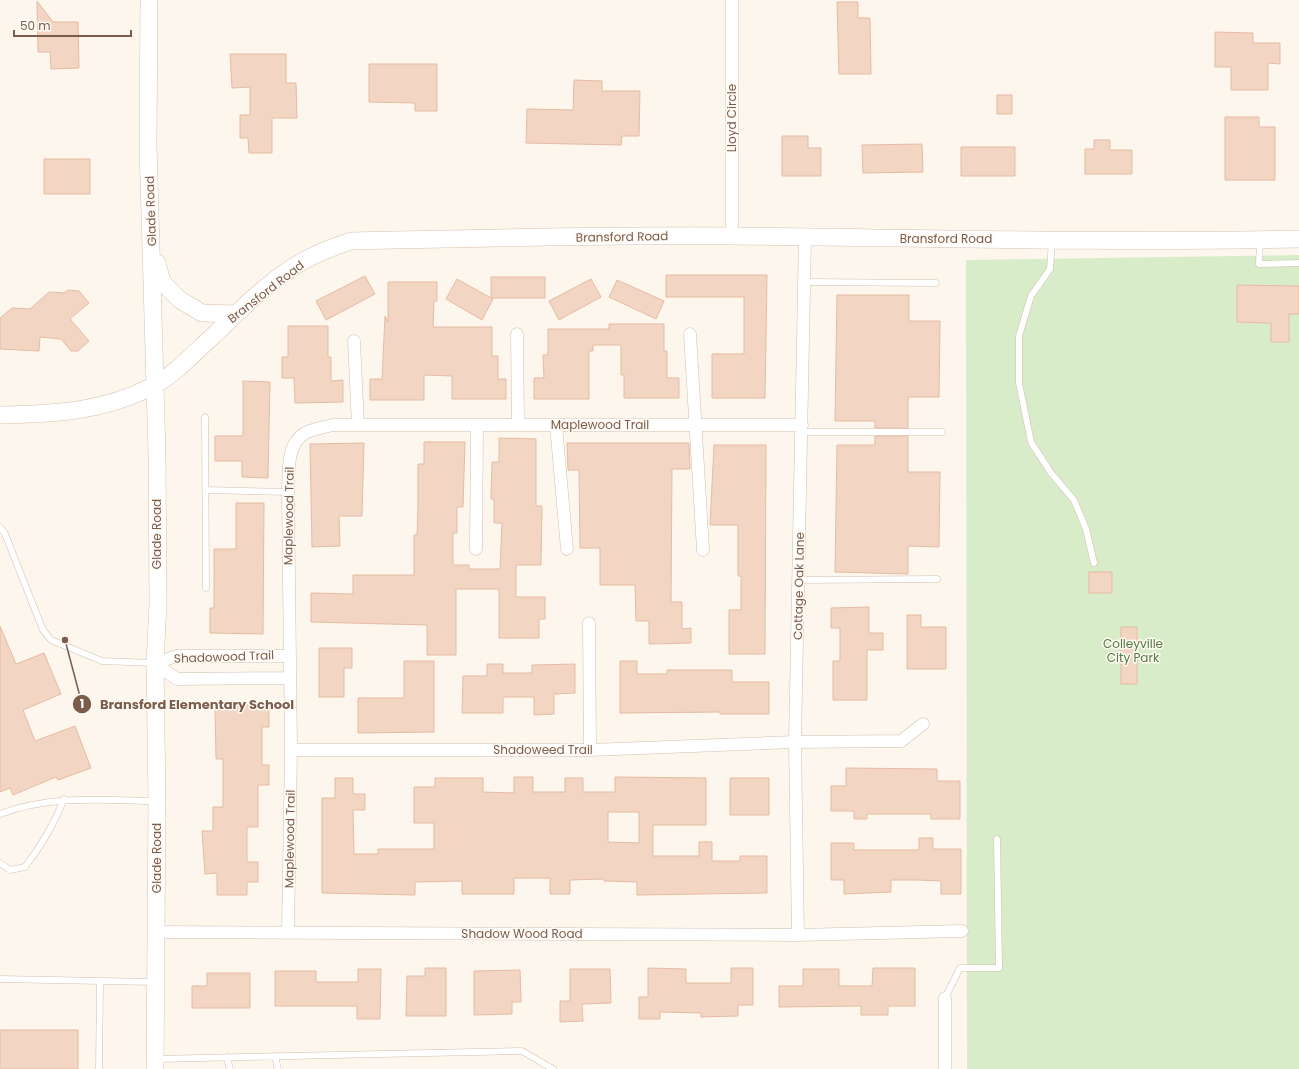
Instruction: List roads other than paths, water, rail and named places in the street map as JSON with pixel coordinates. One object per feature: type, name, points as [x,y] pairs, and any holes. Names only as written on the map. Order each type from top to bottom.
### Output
[{"type":"street","name":"Glade Road","points":[[149,0],[148,145],[157,454],[158,603],[155,664],[157,801],[155,1064]]},
{"type":"street","name":"Lloyd Circle","points":[[732,0],[732,236]]},
{"type":"street","name":"Bransford Road","points":[[0,415],[56,414],[96,408],[154,386],[180,366],[236,314],[296,266],[316,254],[351,241],[732,236],[1052,240],[1299,239]]},
{"type":"street","name":"Cottage Oak Lane","points":[[798,935],[795,742],[805,238]]},
{"type":"street","points":[[152,242],[162,282],[180,300],[202,313],[236,314]]},
{"type":"street","points":[[517,334],[518,425]]},
{"type":"street","points":[[690,334],[703,550]]},
{"type":"street","points":[[354,341],[358,425]]},
{"type":"street","name":"Maplewood Trail","points":[[288,933],[291,750],[288,492],[291,451],[300,437],[306,433],[333,425],[696,425],[802,429]]},
{"type":"street","points":[[476,548],[478,425]]},
{"type":"street","points":[[556,425],[567,548]]},
{"type":"street","points":[[589,623],[590,750]]},
{"type":"street","name":"Shadowood Trail","points":[[155,664],[176,656],[289,656]]},
{"type":"street","name":"Shadowood Trail","points":[[155,664],[177,679],[290,678]]},
{"type":"street","name":"Shadoweed Trail","points":[[291,750],[590,750],[795,742],[901,741],[923,724]]},
{"type":"street","name":"Shadow Wood Road","points":[[156,932],[798,935],[962,931]]},
{"type":"street","points":[[945,998],[945,1069]]},
{"type":"lane","points":[[1052,240],[1050,269],[1031,296],[1019,336],[1019,383],[1031,442],[1051,473],[1074,500],[1086,529],[1094,563]]},
{"type":"lane","points":[[1260,240],[1259,264],[1299,263]]},
{"type":"lane","points":[[804,282],[936,283]]},
{"type":"lane","points":[[205,417],[206,588]]},
{"type":"lane","points":[[802,429],[942,432]]},
{"type":"lane","points":[[206,490],[288,492]]},
{"type":"lane","points":[[0,527],[5,534],[43,630],[51,640],[102,661],[155,664]]},
{"type":"lane","points":[[799,580],[937,580]]},
{"type":"lane","points":[[0,814],[18,808],[64,800],[157,801]]},
{"type":"lane","points":[[0,863],[10,870],[25,867],[41,846],[54,823],[64,800]]},
{"type":"lane","points":[[945,998],[960,968],[999,968],[997,839]]},
{"type":"lane","points":[[0,979],[155,982]]},
{"type":"lane","points":[[99,1069],[100,981]]},
{"type":"lane","points":[[155,1064],[227,1057],[522,1051],[553,1069]]},
{"type":"lane","points":[[275,1056],[278,1069]]},
{"type":"lane","points":[[227,1057],[230,1069]]},
{"type":"place","name":"Bransford Elementary School","points":[[65,640]]},
{"type":"park label","name":"Colleyville City Park","points":[[1133,651]]}]
